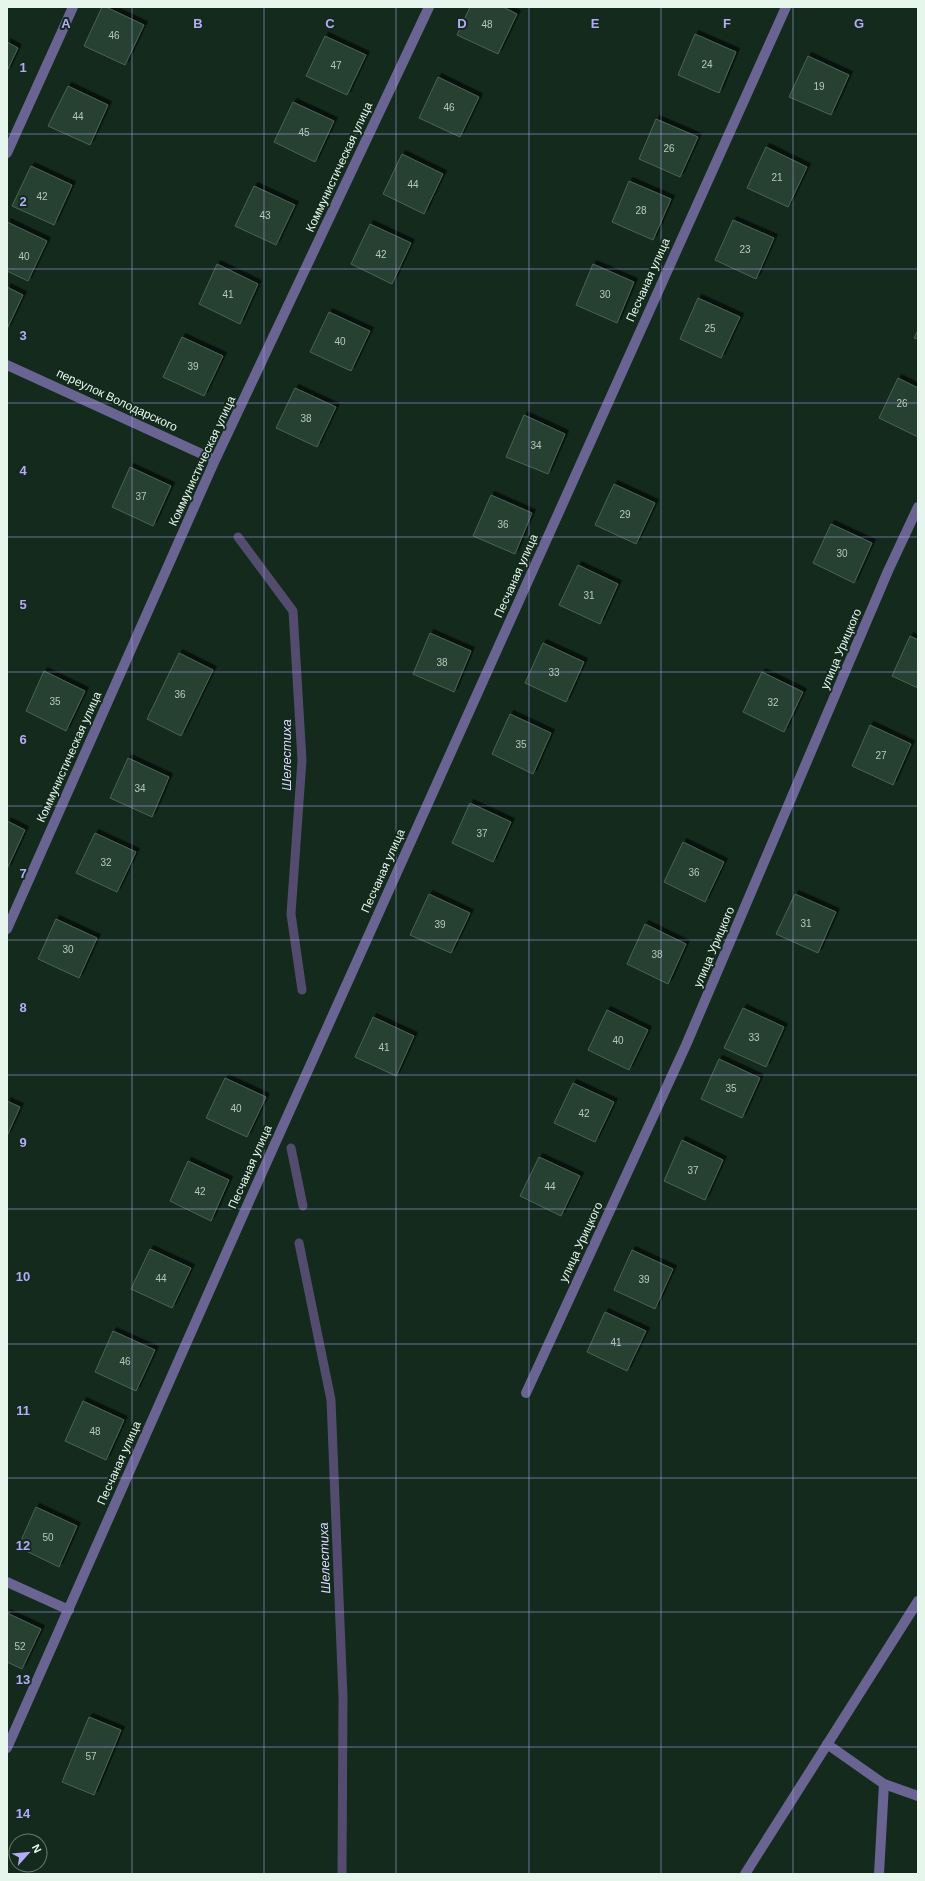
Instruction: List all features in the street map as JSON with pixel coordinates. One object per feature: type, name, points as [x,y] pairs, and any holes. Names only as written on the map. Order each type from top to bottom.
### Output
[{"type":"street","points":[[7,153],[73,7]]},
{"type":"street","name":"Коммунистическая улица","points":[[7,929],[215,460],[429,7]]},
{"type":"street","name":"Песчаная улица","points":[[7,1748],[257,1183],[786,7]]},
{"type":"street","name":"переулок Володарского","points":[[7,364],[215,460]]},
{"type":"street","name":"улица Урицкого","points":[[526,1393],[686,1045],[888,571],[918,507]]},
{"type":"street","points":[[7,1582],[69,1610]]},
{"type":"street","points":[[745,1874],[918,1601]]},
{"type":"street","points":[[827,1744],[884,1784],[918,1796]]},
{"type":"street","points":[[879,1874],[884,1784]]},
{"type":"building","points":[[102,7],[106,7],[144,25],[125,65],[84,46]]},
{"type":"building","points":[[470,7],[503,7],[517,14],[498,54],[457,35]]},
{"type":"building","points":[[695,34],[736,52],[719,93],[678,75]]},
{"type":"building","points":[[325,36],[366,55],[347,95],[306,76]]},
{"type":"building","points":[[7,42],[18,48],[7,71]]},
{"type":"building","points":[[808,56],[849,75],[831,115],[789,97]]},
{"type":"building","points":[[438,77],[479,97],[460,137],[419,118]]},
{"type":"building","points":[[68,86],[108,105],[90,145],[48,126]]},
{"type":"building","points":[[293,102],[334,121],[315,162],[274,142]]},
{"type":"building","points":[[656,119],[698,137],[680,177],[639,159]]},
{"type":"building","points":[[766,147],[807,167],[788,207],[747,188]]},
{"type":"building","points":[[402,154],[443,174],[424,214],[383,194]]},
{"type":"building","points":[[31,166],[72,185],[54,225],[12,206]]},
{"type":"building","points":[[629,181],[671,199],[653,240],[612,222]]},
{"type":"building","points":[[254,186],[295,205],[276,245],[235,226]]},
{"type":"building","points":[[733,220],[774,238],[756,279],[715,260]]},
{"type":"building","points":[[7,222],[47,241],[28,281],[7,271]]},
{"type":"building","points":[[370,224],[411,243],[392,284],[351,264]]},
{"type":"building","points":[[217,264],[258,284],[240,324],[199,304]]},
{"type":"building","points":[[593,264],[634,282],[617,323],[576,305]]},
{"type":"building","points":[[7,287],[23,295],[7,329]]},
{"type":"building","points":[[698,298],[740,317],[721,358],[680,339]]},
{"type":"building","points":[[329,312],[370,331],[351,371],[310,352]]},
{"type":"building","points":[[918,330],[918,339],[914,338]]},
{"type":"building","points":[[182,337],[223,356],[204,396],[163,377]]},
{"type":"building","points":[[898,378],[918,388],[918,437],[879,418]]},
{"type":"building","points":[[295,388],[336,407],[317,447],[276,428]]},
{"type":"building","points":[[524,415],[565,434],[548,474],[506,457]]},
{"type":"building","points":[[130,467],[171,486],[153,526],[112,507]]},
{"type":"building","points":[[614,484],[655,503],[636,544],[595,525]]},
{"type":"building","points":[[491,495],[532,513],[515,554],[473,536]]},
{"type":"building","points":[[831,524],[872,543],[854,583],[813,563]]},
{"type":"building","points":[[578,565],[618,584],[600,624],[559,605]]},
{"type":"building","points":[[430,633],[471,651],[454,692],[413,674]]},
{"type":"building","points":[[910,636],[918,640],[918,688],[892,676]]},
{"type":"building","points":[[543,643],[584,662],[566,702],[525,683]]},
{"type":"building","points":[[179,653],[213,670],[181,736],[147,719]]},
{"type":"building","points":[[44,671],[85,691],[66,731],[26,711]]},
{"type":"building","points":[[762,672],[803,692],[784,732],[743,712]]},
{"type":"building","points":[[510,714],[551,733],[533,774],[492,754]]},
{"type":"building","points":[[870,725],[911,744],[893,785],[852,766]]},
{"type":"building","points":[[128,758],[169,777],[152,817],[110,798]]},
{"type":"building","points":[[470,803],[511,822],[493,862],[452,843]]},
{"type":"building","points":[[7,821],[25,830],[7,869]]},
{"type":"building","points":[[95,833],[136,852],[117,892],[76,873]]},
{"type":"building","points":[[683,842],[724,862],[705,902],[664,882]]},
{"type":"building","points":[[429,894],[470,913],[451,953],[410,935]]},
{"type":"building","points":[[795,894],[836,912],[818,953],[776,934]]},
{"type":"building","points":[[56,919],[97,938],[79,978],[38,959]]},
{"type":"building","points":[[645,924],[686,944],[668,984],[627,964]]},
{"type":"building","points":[[743,1008],[784,1027],[766,1067],[724,1048]]},
{"type":"building","points":[[607,1010],[648,1030],[629,1070],[588,1050]]},
{"type":"building","points":[[373,1017],[414,1036],[396,1076],[355,1057]]},
{"type":"building","points":[[719,1059],[760,1078],[742,1118],[701,1099]]},
{"type":"building","points":[[225,1078],[266,1097],[247,1137],[206,1118]]},
{"type":"building","points":[[573,1083],[614,1102],[595,1142],[554,1123]]},
{"type":"building","points":[[7,1101],[20,1107],[7,1136]]},
{"type":"building","points":[[682,1140],[723,1160],[705,1200],[664,1181]]},
{"type":"building","points":[[539,1157],[580,1176],[561,1216],[520,1196]]},
{"type":"building","points":[[188,1161],[229,1180],[211,1221],[170,1201]]},
{"type":"building","points":[[150,1249],[191,1268],[172,1308],[131,1289]]},
{"type":"building","points":[[632,1250],[673,1269],[655,1309],[614,1290]]},
{"type":"building","points":[[605,1312],[646,1331],[627,1371],[587,1352]]},
{"type":"building","points":[[113,1331],[155,1350],[136,1391],[95,1372]]},
{"type":"building","points":[[83,1401],[124,1420],[106,1460],[65,1441]]},
{"type":"building","points":[[36,1507],[77,1526],[59,1567],[18,1547]]},
{"type":"building","points":[[7,1613],[41,1629],[22,1669],[7,1662]]},
{"type":"building","points":[[89,1717],[121,1730],[94,1795],[62,1782]]},
{"type":"waterway","name":"Шелестиха","points":[[238,537],[293,611],[302,760],[291,914],[302,990]]},
{"type":"waterway","name":"Шелестиха","points":[[291,1148],[303,1206]]},
{"type":"waterway","name":"Шелестиха","points":[[299,1243],[331,1400],[343,1697],[342,1874]]}]
